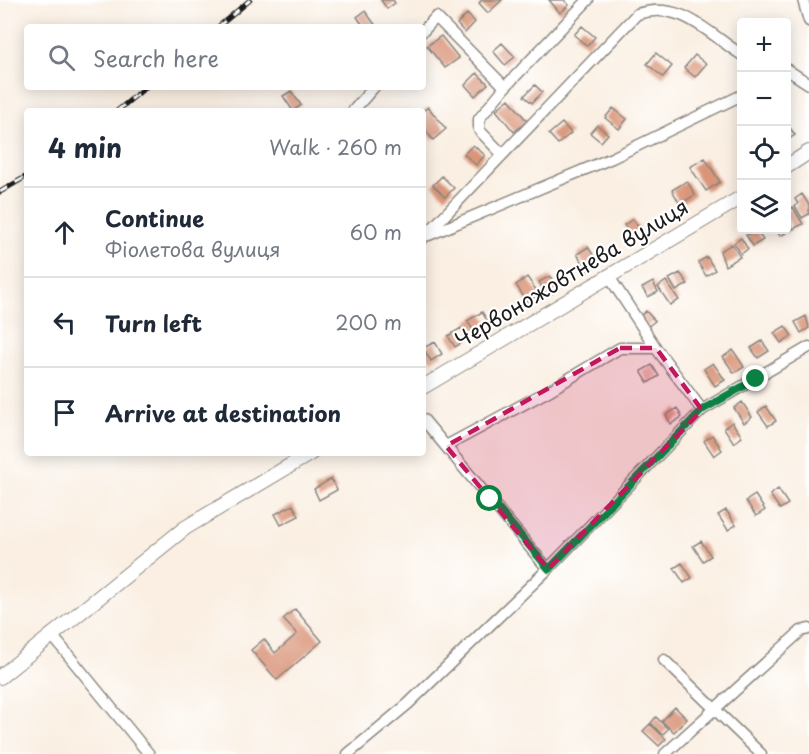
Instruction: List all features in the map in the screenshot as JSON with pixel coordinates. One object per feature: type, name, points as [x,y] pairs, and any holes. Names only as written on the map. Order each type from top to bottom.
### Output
[{"type":"street","points":[[502,154],[478,130],[478,119],[505,87],[588,0]]},
{"type":"street","points":[[803,0],[809,21]]},
{"type":"street","points":[[426,235],[637,14],[659,1],[689,10],[737,52]]},
{"type":"street","points":[[426,28],[436,16],[505,87]]},
{"type":"street","points":[[791,74],[809,84]]},
{"type":"street","points":[[356,108],[371,90]]},
{"type":"street","points":[[426,236],[612,158],[737,97]]},
{"type":"street","points":[[791,164],[809,152]]},
{"type":"street","name":"Червоножовтнева вулиця","points":[[426,385],[737,198]]},
{"type":"street","points":[[608,275],[656,348],[702,410]]},
{"type":"street","points":[[348,754],[408,704],[549,569],[702,410],[809,347]]},
{"type":"street","points":[[446,446],[550,390],[620,348],[656,348]]},
{"type":"street","points":[[426,423],[549,569]]},
{"type":"street","points":[[0,677],[185,528],[306,456]]},
{"type":"street","points":[[664,754],[801,631],[809,629]]},
{"type":"street","points":[[51,634],[149,754]]},
{"type":"street","points":[[664,660],[761,754]]},
{"type":"highlighted area","points":[[620,348],[656,348],[702,410],[548,569],[446,446]]},
{"type":"building","points":[[381,0],[393,0],[395,3],[387,9]]},
{"type":"building","points":[[482,0],[502,0],[488,13],[479,3]]},
{"type":"building","points":[[549,0],[564,0],[569,5],[560,13]]},
{"type":"building","points":[[365,11],[375,24],[362,24],[357,17]]},
{"type":"building","points":[[467,14],[475,22],[465,33],[457,24]]},
{"type":"building","points":[[582,26],[595,37],[587,46],[574,35]]},
{"type":"building","points":[[441,36],[459,58],[445,68],[427,46]]},
{"type":"building","points":[[502,43],[515,57],[505,65],[493,51]]},
{"type":"building","points":[[656,53],[672,66],[663,77],[647,64]]},
{"type":"building","points":[[695,55],[706,64],[695,77],[684,68]]},
{"type":"building","points":[[477,73],[488,84],[475,96],[465,85]]},
{"type":"building","points":[[535,85],[542,92],[532,103],[524,96]]},
{"type":"building","points":[[291,91],[301,105],[291,108],[283,96]]},
{"type":"building","points":[[509,99],[527,121],[514,132],[496,110]]},
{"type":"building","points":[[428,107],[446,129],[433,140],[426,131],[426,109]]},
{"type":"building","points":[[613,108],[627,119],[619,129],[605,118]]},
{"type":"building","points":[[562,123],[571,133],[558,144],[549,134]]},
{"type":"building","points":[[597,125],[608,134],[601,142],[590,133]]},
{"type":"building","points":[[473,145],[485,155],[476,165],[464,154]]},
{"type":"building","points":[[705,158],[720,182],[706,191],[690,167]]},
{"type":"building","points":[[442,176],[454,188],[445,197],[433,185]]},
{"type":"building","points":[[687,181],[695,195],[680,204],[672,190]]},
{"type":"building","points":[[802,194],[809,205],[809,214],[802,218],[795,206],[798,204],[795,199]]},
{"type":"building","points":[[793,207],[803,224],[793,229],[791,226],[791,208]]},
{"type":"building","points":[[633,219],[643,234],[634,240],[624,225]]},
{"type":"building","points":[[759,234],[763,240],[753,246],[746,235]]},
{"type":"building","points":[[741,238],[748,249],[741,254],[734,243]]},
{"type":"building","points":[[732,244],[740,257],[725,266],[720,251]]},
{"type":"building","points":[[588,247],[599,264],[588,271],[577,254]]},
{"type":"building","points":[[707,257],[715,270],[706,276],[698,262]]},
{"type":"building","points":[[680,273],[688,284],[676,291],[669,279]]},
{"type":"building","points":[[550,276],[558,290],[547,296],[539,282]]},
{"type":"building","points":[[527,277],[539,294],[527,302],[516,285]]},
{"type":"building","points":[[666,281],[679,300],[670,305],[658,287]]},
{"type":"building","points":[[653,282],[658,292],[648,297],[642,288]]},
{"type":"building","points":[[646,311],[655,321],[647,327],[639,317]]},
{"type":"building","points":[[482,312],[488,322],[474,331],[467,321]]},
{"type":"building","points":[[806,316],[809,328],[801,333],[795,322]]},
{"type":"building","points":[[785,326],[792,336],[781,343],[774,333]]},
{"type":"building","points":[[461,328],[468,339],[455,347],[448,336]]},
{"type":"building","points":[[762,341],[769,351],[758,358],[751,348]]},
{"type":"building","points":[[435,342],[442,354],[431,361],[426,353],[426,346]]},
{"type":"building","points":[[733,350],[744,367],[734,373],[723,357]]},
{"type":"building","points":[[713,363],[725,380],[715,386],[704,369]]},
{"type":"building","points":[[652,365],[659,376],[648,383],[641,371]]},
{"type":"building","points":[[742,402],[752,417],[744,423],[734,408]]},
{"type":"building","points":[[766,406],[776,421],[768,426],[758,412]]},
{"type":"building","points":[[677,408],[682,417],[671,424],[666,415]]},
{"type":"building","points":[[732,422],[742,437],[734,443],[724,428]]},
{"type":"building","points":[[712,435],[722,450],[714,456],[704,441]]},
{"type":"building","points":[[331,479],[337,490],[319,500],[314,489]]},
{"type":"building","points":[[778,489],[788,504],[780,509],[770,495]]},
{"type":"building","points":[[755,495],[765,510],[756,516],[746,501]]},
{"type":"building","points":[[293,505],[299,516],[281,525],[275,514]]},
{"type":"building","points":[[726,510],[736,525],[728,530],[718,515]]},
{"type":"building","points":[[701,541],[711,556],[703,561],[693,546]]},
{"type":"building","points":[[682,563],[692,578],[684,583],[674,568]]},
{"type":"building","points":[[295,609],[322,641],[277,680],[251,650],[264,639],[275,653],[297,634],[283,619]]},
{"type":"building","points":[[675,707],[687,719],[674,732],[662,721]]},
{"type":"building","points":[[656,717],[668,729],[662,735],[651,723]]},
{"type":"building","points":[[650,724],[666,739],[659,746],[643,731]]},
{"type":"railway","points":[[222,24],[250,0]]},
{"type":"railway","points":[[121,108],[142,90]]},
{"type":"railway","points":[[0,192],[24,178]]},
{"type":"route","points":[[490,499],[549,569],[702,410],[756,379]]}]
